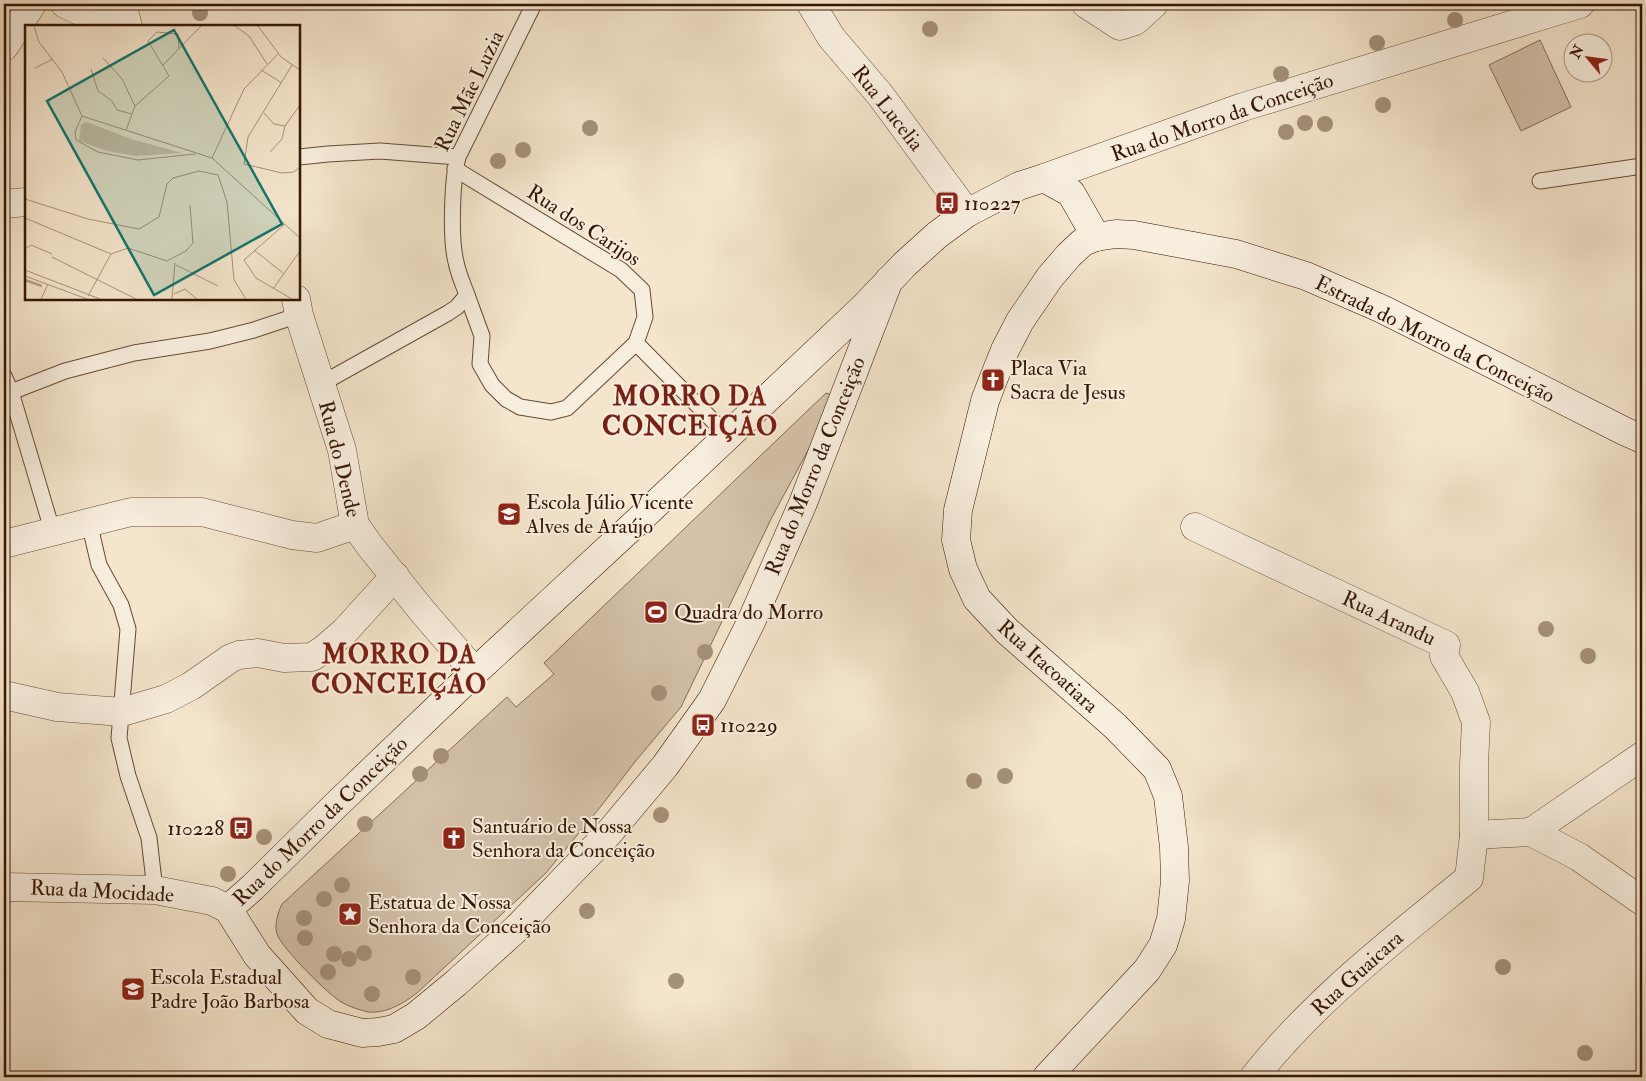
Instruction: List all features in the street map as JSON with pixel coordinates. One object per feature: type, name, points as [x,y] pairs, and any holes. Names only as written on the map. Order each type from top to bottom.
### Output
[{"type":"street","points":[[4,46],[32,4]]},
{"type":"street","points":[[65,4],[109,25]]},
{"type":"street","points":[[122,4],[128,25]]},
{"type":"street","name":"Rua Lucelia","points":[[811,4],[831,37],[881,96],[967,213]]},
{"type":"street","points":[[1086,4],[1120,26],[1135,21],[1154,4]]},
{"type":"street","name":"Rua do Morro da Conceição","points":[[890,280],[803,503],[751,622],[712,700],[694,728],[665,766],[608,834],[516,929],[416,1016],[394,1030],[362,1032],[328,1024],[307,1011],[257,955],[228,909],[253,887],[474,672],[632,526],[937,235],[967,213],[1018,186],[1243,107],[1564,6]]},
{"type":"street","points":[[1044,178],[1071,193],[1096,237]]},
{"type":"street","points":[[4,204],[25,202]]},
{"type":"street","name":"Estrada do Morro da Conceição","points":[[1096,237],[1116,234],[1134,235],[1236,254],[1306,276],[1382,309],[1642,439]]},
{"type":"street","name":"Rua Itacoatiara","points":[[1047,1077],[1138,981],[1163,945],[1171,919],[1175,881],[1174,847],[1168,796],[1157,769],[1101,713],[1007,631],[977,599],[963,569],[956,540],[958,510],[985,401],[1005,350],[1020,321],[1056,270],[1069,254],[1083,242],[1096,237]]},
{"type":"street","name":"Rua do Dende","points":[[297,307],[342,450],[355,525],[423,612],[474,672]]},
{"type":"street","points":[[4,544],[54,533],[131,512],[202,512],[292,535],[317,538],[355,525]]},
{"type":"street","name":"Rua Arandu","points":[[1195,527],[1446,645],[1444,656],[1465,692],[1476,722],[1474,835],[1469,878]]},
{"type":"street","points":[[4,695],[57,707],[122,712],[166,699],[191,686],[231,658],[258,653],[284,658],[312,657],[345,631],[395,576]]},
{"type":"street","points":[[1531,832],[1642,756]]},
{"type":"street","points":[[1474,835],[1531,832],[1579,857],[1639,895]]},
{"type":"street","name":"Rua Guaicara","points":[[1254,1077],[1298,1027],[1350,975],[1469,878]]},
{"type":"street","name":"Rua da Mocidade","points":[[4,886],[155,890],[212,901],[228,909]]},
{"type":"lane","name":"Rua Mãe Luzia","points":[[467,295],[455,261],[453,230],[456,163],[534,4]]},
{"type":"lane","points":[[300,158],[328,154],[380,152],[456,163]]},
{"type":"lane","name":"Rua dos Carijos","points":[[456,163],[621,270],[642,290],[645,317],[636,343],[567,408],[551,412],[520,407],[506,400],[492,385],[480,364],[482,336],[467,295]]},
{"type":"lane","points":[[1540,181],[1642,166]]},
{"type":"lane","points":[[320,384],[448,314],[467,295]]},
{"type":"lane","points":[[10,392],[65,371],[134,353],[210,341],[254,330],[297,307]]},
{"type":"lane","points":[[636,343],[728,435]]},
{"type":"lane","points":[[4,376],[54,533]]},
{"type":"lane","points":[[89,522],[98,565],[121,605],[128,629],[119,738],[128,776],[149,838],[155,890]]},
{"type":"shaded area","points":[[1540,40],[1571,107],[1521,131],[1489,65]]},
{"type":"shaded area","points":[[826,393],[834,396],[832,406],[772,517],[681,707],[602,805],[546,873],[412,997],[394,1007],[375,1012],[355,1008],[336,999],[306,971],[280,940],[276,927],[282,904],[507,697],[516,707],[554,674],[544,663]]},
{"type":"place","name":"110227","points":[[947,203]]},
{"type":"place","name":"Placa Via Sacra de Jesus","points":[[993,380]]},
{"type":"place","name":"Escola Júlio Vicente Alves de Araújo","points":[[509,514]]},
{"type":"place","name":"Quadra do Morro","points":[[656,612]]},
{"type":"place","name":"110229","points":[[703,725]]},
{"type":"place","name":"110228","points":[[241,828]]},
{"type":"place","name":"Santuário de Nossa Senhora da Conceição","points":[[454,838]]},
{"type":"place","name":"Estatua de Nossa Senhora da Conceição","points":[[350,914]]},
{"type":"place","name":"Escola Estadual Padre João Barbosa","points":[[133,989]]},
{"type":"district","name":"MORRO DA CONCEIÇÃO","points":[[690,411]]},
{"type":"district","name":"MORRO DA CONCEIÇÃO","points":[[399,669]]}]
